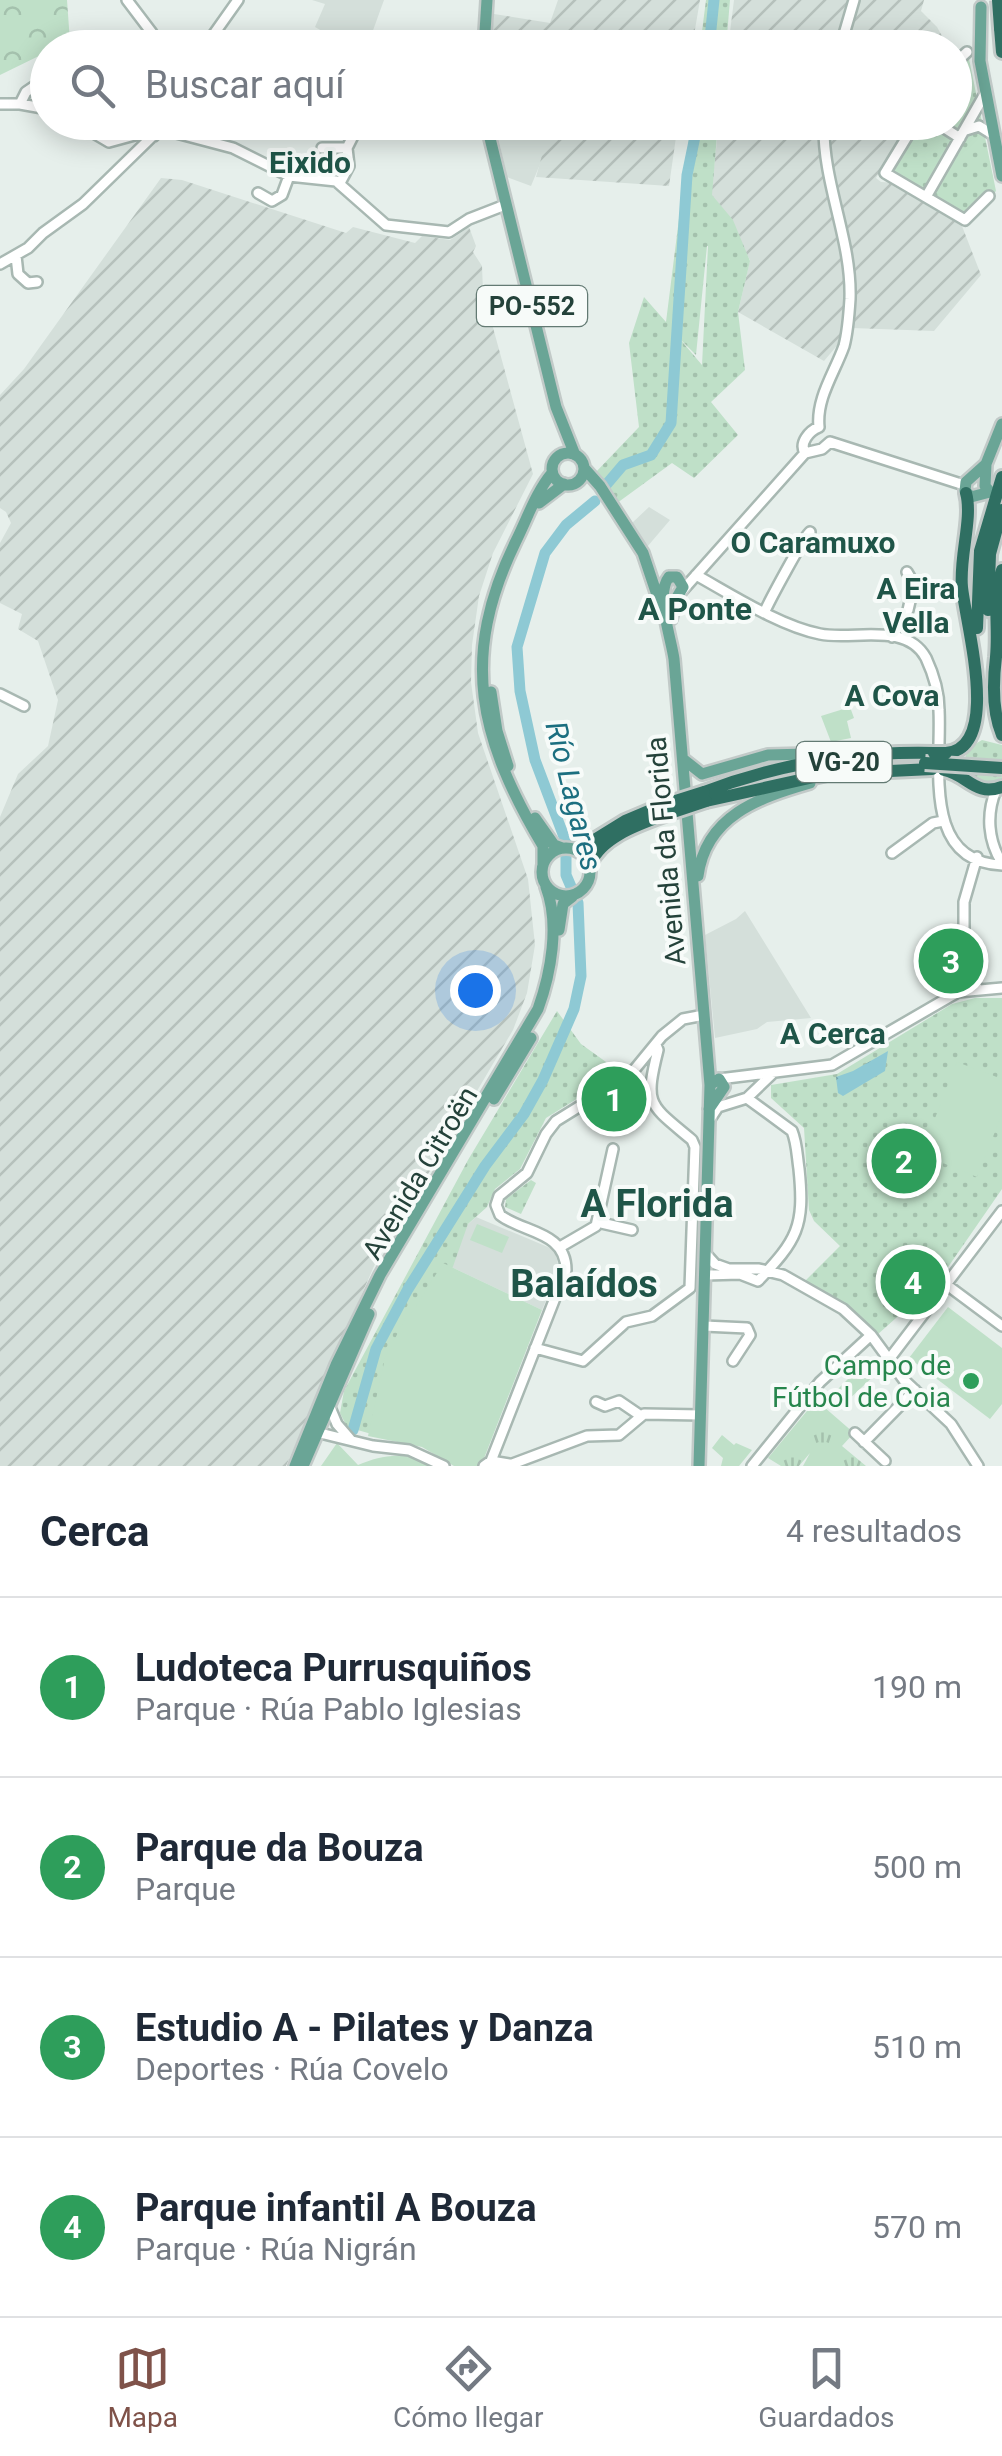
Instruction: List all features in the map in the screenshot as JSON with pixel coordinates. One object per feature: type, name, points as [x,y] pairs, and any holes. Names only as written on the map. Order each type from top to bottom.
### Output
[{"type":"highway","points":[[998,0],[990,14],[1002,52]]},
{"type":"highway","points":[[975,738],[982,717],[976,579],[980,550],[1002,477]]},
{"type":"highway","points":[[976,486],[962,553],[962,588],[977,651]]},
{"type":"highway","points":[[966,781],[960,759],[964,748],[975,738],[1002,737],[987,582],[1002,510]]},
{"type":"highway","points":[[993,667],[995,600],[1002,570]]},
{"type":"highway","points":[[705,796],[794,765],[964,748]]},
{"type":"highway","name":"VG-20","points":[[578,850],[625,821],[764,779],[870,764],[1002,766]]},
{"type":"highway","points":[[705,796],[804,777],[880,770],[938,770],[983,791],[999,788]]},
{"type":"highway","name":"VG-20","points":[[590,864],[598,851],[620,835],[665,810]]},
{"type":"main road","points":[[486,30],[488,0]]},
{"type":"main road","points":[[990,14],[980,32],[980,61],[1002,176]]},
{"type":"main road","name":"PO-552","points":[[490,140],[556,408]]},
{"type":"main road","points":[[556,408],[584,468],[580,478],[540,502],[525,530],[497,601],[489,664],[496,731],[510,770],[557,848]]},
{"type":"main road","points":[[556,408],[556,458],[552,473],[498,582],[486,624],[482,661],[485,714],[504,776],[543,846],[541,872],[546,887],[567,899],[589,880],[590,864],[578,850],[557,848]]},
{"type":"main road","points":[[976,486],[1002,424]]},
{"type":"main road","points":[[556,458],[576,455]]},
{"type":"main road","name":"Avenida da Florida","points":[[584,468],[643,553],[669,630],[704,1014],[715,1083]]},
{"type":"main road","points":[[552,473],[568,484]]},
{"type":"main road","name":"Avenida da Florida","points":[[568,484],[598,490]]},
{"type":"main road","name":"Avenida da Florida","points":[[643,553],[673,577]]},
{"type":"main road","name":"Avenida da Florida","points":[[648,569],[675,592],[669,630]]},
{"type":"main road","points":[[673,577],[682,583],[675,592]]},
{"type":"main road","points":[[683,759],[702,774],[786,753],[890,753]]},
{"type":"main road","points":[[694,889],[712,836],[743,806],[826,779],[880,770]]},
{"type":"main road","points":[[497,776],[523,811]]},
{"type":"main road","points":[[543,864],[557,848]]},
{"type":"main road","name":"Avenida Citroën","points":[[325,1403],[340,1358],[380,1275],[538,1009],[550,972],[552,902],[546,887]]},
{"type":"main road","name":"Avenida Citroën","points":[[295,1466],[404,1247],[546,1010],[554,986],[567,899]]},
{"type":"main road","points":[[699,1466],[709,1115],[715,1083]]},
{"type":"main road","name":"Avenida Citroën","points":[[303,1466],[313,1431]]},
{"type":"street","points":[[127,0],[150,30]]},
{"type":"street","points":[[217,30],[238,0]]},
{"type":"street","points":[[845,30],[854,0]]},
{"type":"street","points":[[20,104],[30,89]]},
{"type":"street","points":[[972,117],[986,92]]},
{"type":"street","points":[[0,104],[30,106]]},
{"type":"street","points":[[972,129],[978,126],[994,136]]},
{"type":"street","points":[[1,263],[16,256],[90,198],[150,140]]},
{"type":"street","points":[[203,140],[233,148],[289,176],[340,183],[376,217],[395,228],[450,232],[469,219],[505,205]]},
{"type":"street","points":[[340,183],[349,166],[347,148],[351,140]]},
{"type":"street","points":[[819,427],[820,403],[844,346],[850,272],[825,140]]},
{"type":"street","points":[[905,140],[885,173],[965,220],[989,196]]},
{"type":"street","points":[[926,197],[959,140]]},
{"type":"street","points":[[322,148],[347,148]]},
{"type":"street","points":[[258,193],[272,202],[282,195],[289,176]]},
{"type":"street","points":[[16,256],[18,274],[28,283],[37,282]]},
{"type":"street","points":[[673,577],[687,575],[702,565],[805,454],[822,450],[830,442],[830,434],[819,427]]},
{"type":"street","points":[[805,454],[803,449],[810,432],[819,427]]},
{"type":"street","points":[[830,442],[976,486]]},
{"type":"street","points":[[765,611],[793,564],[801,539],[810,532]]},
{"type":"street","points":[[675,592],[696,576],[702,565]]},
{"type":"street","points":[[892,636],[908,610],[914,584],[907,572]]},
{"type":"street","points":[[696,576],[822,635],[892,636],[916,646],[932,673],[940,706],[943,821],[952,840],[976,857],[1002,864],[982,800],[966,781]]},
{"type":"street","points":[[0,694],[24,706]]},
{"type":"street","points":[[989,818],[999,788]]},
{"type":"street","points":[[892,853],[934,823],[943,821]]},
{"type":"street","points":[[958,992],[964,956],[964,902],[976,857]]},
{"type":"street","points":[[964,956],[977,988]]},
{"type":"street","points":[[715,1083],[839,1062],[958,992],[1002,988]]},
{"type":"street","points":[[498,1464],[566,1262],[560,1247],[550,1238],[504,1219],[496,1206],[499,1196],[526,1173],[556,1121],[630,1075],[683,1019],[704,1014]]},
{"type":"street","points":[[535,1348],[582,1361],[626,1322],[652,1316],[690,1288],[695,1147],[654,1106],[650,1096],[656,1045]]},
{"type":"street","points":[[646,1059],[652,1075]]},
{"type":"street","points":[[709,1115],[718,1107],[745,1097],[774,1072]]},
{"type":"street","points":[[630,1075],[652,1075]]},
{"type":"street","points":[[745,1097],[752,1086],[747,1076]]},
{"type":"street","points":[[706,1254],[725,1271],[758,1280],[796,1234],[802,1210],[792,1130],[745,1097],[715,1083]]},
{"type":"street","points":[[560,1247],[594,1230],[613,1149]]},
{"type":"street","points":[[890,1358],[1002,1211]]},
{"type":"street","points":[[598,1222],[632,1230]]},
{"type":"street","points":[[778,1260],[783,1275]]},
{"type":"street","points":[[705,1276],[763,1270],[783,1275],[833,1302],[870,1335],[915,1390],[951,1424],[978,1466]]},
{"type":"street","points":[[948,1285],[1002,1326]]},
{"type":"street","points":[[704,1326],[747,1328],[750,1335],[734,1361]]},
{"type":"street","points":[[752,1466],[820,1382],[870,1335]]},
{"type":"street","points":[[864,1442],[915,1390]]},
{"type":"street","points":[[596,1402],[605,1406],[619,1401],[641,1416],[701,1415]]},
{"type":"street","points":[[325,1403],[350,1439]]},
{"type":"street","points":[[498,1464],[587,1436],[619,1434],[641,1416]]},
{"type":"street","points":[[313,1431],[418,1452],[444,1466]]},
{"type":"street","points":[[855,1434],[885,1461]]},
{"type":"shaded area","points":[[312,0],[384,0],[373,30],[320,30],[315,27],[325,4]]},
{"type":"shaded area","points":[[558,0],[700,0],[695,30],[493,30],[494,14],[550,23]]},
{"type":"shaded area","points":[[734,0],[924,0],[921,11],[939,30],[730,30]]},
{"type":"shaded area","points":[[499,140],[547,140],[531,186],[507,177]]},
{"type":"shaded area","points":[[546,140],[676,140],[669,186],[536,177]]},
{"type":"shaded area","points":[[717,140],[898,140],[876,178],[898,183],[962,226],[981,275],[934,331],[852,328],[824,361],[738,312],[750,260],[711,194]]},
{"type":"shaded area","points":[[161,178],[182,180],[346,233],[353,227],[415,243],[422,236],[450,240],[469,227],[533,474],[493,553],[479,596],[471,682],[478,733],[528,879],[535,945],[527,993],[513,1030],[375,1264],[286,1466],[0,1466],[0,817],[18,774],[48,746],[58,700],[38,641],[18,629],[22,614],[0,603],[0,543],[11,523],[0,508],[0,395],[24,369]]},
{"type":"shaded area","points":[[649,507],[670,520],[647,547],[632,523]]},
{"type":"shaded area","points":[[745,911],[811,1018],[767,1022],[757,1029],[715,1038],[705,935]]},
{"type":"shaded area","points":[[476,1217],[555,1250],[559,1269],[542,1310],[443,1263],[465,1227]]},
{"type":"green space","points":[[0,0],[67,0],[69,30],[30,30],[30,60],[0,75]]},
{"type":"green space","points":[[706,0],[730,0],[727,30],[702,30]]},
{"type":"green space","points":[[972,73],[996,191],[966,224],[880,173],[899,140],[972,140]]},
{"type":"green space","points":[[689,140],[717,140],[712,195],[733,220],[750,261],[738,312],[745,370],[711,402],[738,435],[694,478],[672,463],[613,506],[595,473],[639,427],[629,343],[644,297],[666,322]],"holes":[[[708,246],[702,365],[679,338],[696,355]]]},
{"type":"green space","points":[[850,707],[854,718],[847,721],[851,738],[831,742],[821,716]]},
{"type":"green space","points":[[982,740],[1002,745],[1002,781],[981,783],[967,773],[966,756]]},
{"type":"green space","points":[[975,998],[1002,998],[1002,1189],[946,1270],[947,1276],[915,1316],[905,1310],[877,1335],[846,1305],[804,1282],[840,1246],[814,1221],[809,1210],[804,1128],[771,1098],[771,1085],[837,1074],[952,1004]]},
{"type":"green space","points":[[557,1011],[581,1044],[620,1072],[546,1118],[520,1169],[495,1189],[487,1207],[468,1224],[382,1437],[347,1427],[340,1413],[344,1391],[468,1160]]},
{"type":"green space","points":[[957,1062],[1002,1079],[1002,1114],[977,1177],[921,1154]]},
{"type":"green space","points":[[531,1180],[536,1183],[521,1214],[505,1207],[506,1199]]},
{"type":"green space","points":[[477,1224],[509,1237],[502,1253],[470,1240]]},
{"type":"green space","points":[[443,1263],[542,1310],[481,1466],[454,1466],[422,1447],[368,1436],[385,1358],[407,1315],[410,1316]]},
{"type":"green space","name":"Campo de Fútbol de Coia","points":[[948,1307],[1002,1348],[1002,1404],[990,1419],[909,1358]]},
{"type":"green space","points":[[862,1365],[876,1374],[846,1402],[835,1392]]},
{"type":"green space","points":[[816,1400],[854,1433],[842,1446],[866,1466],[803,1466],[810,1453],[799,1466],[781,1466],[768,1458]]},
{"type":"green space","points":[[722,1435],[734,1445],[752,1450],[739,1466],[721,1466],[723,1458],[712,1448]]},
{"type":"green space","points":[[337,1443],[358,1465],[395,1456],[414,1458],[432,1466],[321,1466]]},
{"type":"water","points":[[888,1051],[885,1071],[843,1096],[838,1093],[836,1077]]},
{"type":"waterway","name":"Río Lagares","points":[[711,30],[714,0]]},
{"type":"waterway","name":"Río Lagares","points":[[606,485],[623,465],[651,455],[671,423],[687,175],[694,140]]},
{"type":"waterway","name":"Río Lagares","points":[[353,1430],[376,1349],[408,1289],[485,1166],[524,1114],[574,1009],[581,976],[578,903],[566,875],[566,842],[535,760],[520,691],[517,647],[545,553],[566,525],[595,501]]},
{"type":"place","name":"Estudio A - Pilates y Danza","points":[[951,961]]},
{"type":"place","name":"Ludoteca Purrusquiños","points":[[614,1099]]},
{"type":"place","name":"Parque da Bouza","points":[[904,1161]]},
{"type":"place","name":"Parque infantil A Bouza","points":[[913,1282]]},
{"type":"place","name":"Campo de Fútbol de Coia","points":[[971,1381]]},
{"type":"district","name":"Eixido","points":[[310,162]]},
{"type":"district","name":"O Caramuxo","points":[[813,542]]},
{"type":"district","name":"A Eira Vella","points":[[916,605]]},
{"type":"district","name":"A Ponte","points":[[695,609]]},
{"type":"district","name":"A Cova","points":[[892,695]]},
{"type":"district","name":"A Cerca","points":[[833,1033]]},
{"type":"district","name":"A Florida","points":[[657,1204]]},
{"type":"district","name":"Balaídos","points":[[584,1284]]}]
